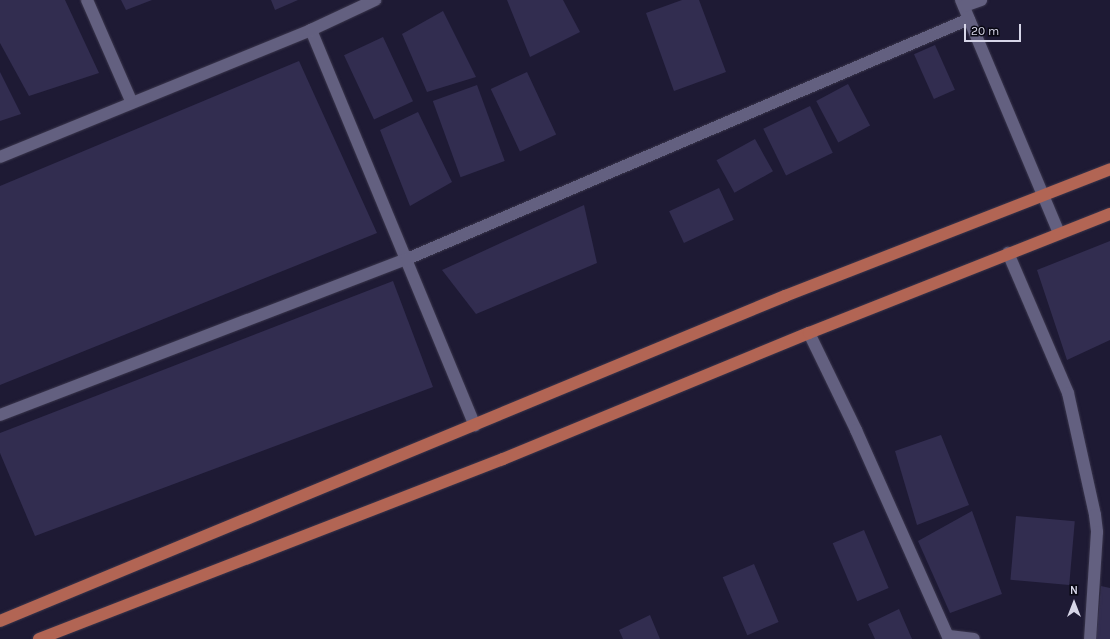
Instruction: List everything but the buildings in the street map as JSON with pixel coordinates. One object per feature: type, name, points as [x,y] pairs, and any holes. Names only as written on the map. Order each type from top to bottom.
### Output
[{"type":"main road","points":[[0,621],[785,296],[1110,169]]},
{"type":"main road","points":[[40,639],[503,459],[809,333],[1008,253],[1110,214]]},
{"type":"street","points":[[87,0],[132,103]]},
{"type":"street","points":[[0,157],[311,30],[375,0]]},
{"type":"street","points":[[981,0],[963,3],[1059,233]]},
{"type":"street","points":[[0,415],[407,259],[969,18]]},
{"type":"street","points":[[311,30],[475,425]]},
{"type":"street","points":[[1008,253],[1068,393],[1095,515],[1098,532],[1090,639]]},
{"type":"street","points":[[809,333],[856,430],[949,638],[974,639]]}]
